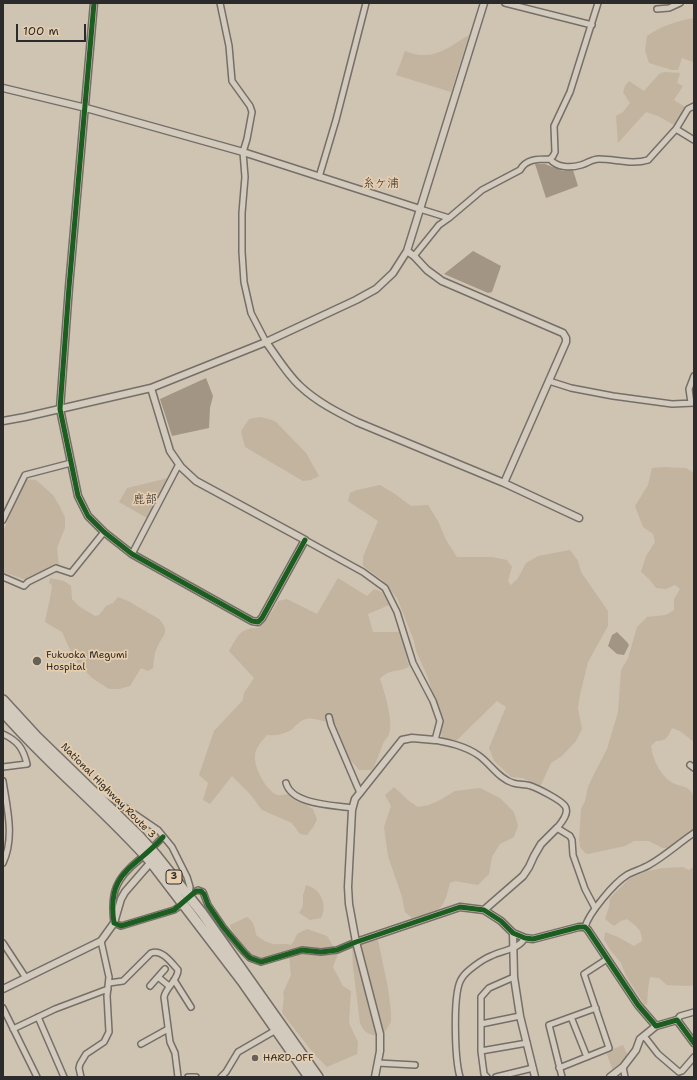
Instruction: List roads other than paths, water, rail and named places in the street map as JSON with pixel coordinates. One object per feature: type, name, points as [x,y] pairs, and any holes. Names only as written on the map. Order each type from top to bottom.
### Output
[{"type":"highway","name":"National Highway Route 3","points":[[3,700],[37,737],[139,836],[192,894],[318,1077]]},
{"type":"highway","name":"National Highway Route 3","points":[[3,712],[32,744],[134,843],[151,862],[242,981],[309,1077]]},
{"type":"street","points":[[94,3],[86,108],[69,287],[60,409],[78,496],[88,516],[104,532],[132,554],[252,621],[258,622],[262,618],[305,540]]},
{"type":"street","points":[[220,3],[229,46],[232,81],[250,106],[252,112],[243,152],[245,177],[242,213],[242,252],[244,282],[252,313],[266,342],[299,385],[319,401],[358,422],[504,483],[579,518]]},
{"type":"street","points":[[319,177],[336,120],[366,3]]},
{"type":"street","points":[[3,421],[26,418],[151,388],[266,342],[356,300],[376,289],[393,273],[407,251],[484,3]]},
{"type":"street","points":[[505,3],[592,25]]},
{"type":"street","points":[[414,256],[439,225],[482,190],[520,170],[527,161],[550,159],[553,156],[555,152],[554,126],[570,92],[598,3]]},
{"type":"street","points":[[657,9],[669,8],[680,3]]},
{"type":"street","points":[[3,88],[86,108],[243,152],[449,218]]},
{"type":"street","points":[[550,159],[552,162],[561,166],[575,166],[593,159],[628,162],[644,161],[652,158],[676,130],[688,109],[694,106]]},
{"type":"street","points":[[676,130],[694,140]]},
{"type":"street","points":[[407,251],[427,270],[442,280],[565,335],[566,342],[504,483]]},
{"type":"street","points":[[549,381],[571,388],[613,396],[672,404],[692,403],[689,389],[694,376]]},
{"type":"street","points":[[151,388],[170,451],[179,464],[196,481],[363,572],[385,588],[397,612],[413,663],[426,686],[440,720],[435,740]]},
{"type":"street","points":[[3,520],[25,475],[71,463]]},
{"type":"street","points":[[132,554],[179,464]]},
{"type":"street","points":[[3,577],[24,586],[28,582],[56,568],[71,573],[104,532]]},
{"type":"street","points":[[329,717],[360,793]]},
{"type":"street","points":[[3,734],[13,739],[17,743],[24,752],[27,764],[3,767]]},
{"type":"street","points":[[375,1077],[380,1051],[380,1034],[356,942],[351,916],[348,887],[352,808],[355,799],[402,740],[412,738],[453,743],[477,754],[502,778],[513,783],[531,786],[566,806],[566,815],[557,828],[541,844],[523,876],[484,910]]},
{"type":"street","points":[[3,782],[10,819],[7,853],[3,863]]},
{"type":"street","points":[[286,783],[288,789],[297,796],[316,804],[352,808]]},
{"type":"street","points":[[97,795],[101,791],[158,830],[172,847],[187,876],[192,894],[198,890],[203,892],[208,905],[223,927],[244,952],[255,960],[261,962],[302,950],[321,952],[337,950],[356,942],[460,907],[484,910],[501,921],[513,933],[525,938],[534,939],[584,927],[588,930],[638,1005],[656,1026]]},
{"type":"street","points":[[557,828],[570,836],[572,840],[573,855],[585,889],[595,908]]},
{"type":"street","points":[[584,927],[595,908],[612,888],[626,876],[650,865],[694,833]]},
{"type":"street","points":[[155,845],[163,836]]},
{"type":"street","points":[[114,922],[114,891],[126,870],[140,859]]},
{"type":"street","points":[[3,989],[101,940],[114,922],[125,892],[151,862]]},
{"type":"street","points":[[114,922],[121,926],[174,910],[180,906]]},
{"type":"street","points":[[513,933],[514,977],[520,1016],[535,1077]]},
{"type":"street","points":[[460,1077],[457,1061],[456,1002],[458,986],[462,977],[490,956],[521,945],[525,938]]},
{"type":"street","points":[[82,1077],[78,1068],[82,1059],[90,1050],[104,1042],[109,1032],[108,989],[110,982],[101,940]]},
{"type":"street","points":[[3,944],[26,978]]},
{"type":"street","points":[[110,982],[123,981],[151,953],[156,951],[162,954],[178,970],[178,974],[169,986],[164,997],[170,1042],[175,1053],[178,1077]]},
{"type":"street","points":[[560,1068],[609,1048],[584,974],[607,959]]},
{"type":"street","points":[[150,986],[165,969]]},
{"type":"street","points":[[158,977],[169,986]]},
{"type":"street","points":[[487,1077],[484,1074],[481,1051],[481,997],[489,988],[514,977]]},
{"type":"street","points":[[174,980],[191,1007]]},
{"type":"street","points":[[13,1029],[38,1017],[108,989]]},
{"type":"street","points":[[3,1008],[37,1077]]},
{"type":"street","points":[[562,1077],[549,1025],[596,1008]]},
{"type":"street","points":[[610,1077],[623,1067],[636,1050],[640,1039],[656,1026],[677,1020],[680,1016],[694,1012]]},
{"type":"street","points":[[481,1024],[520,1016]]},
{"type":"street","points":[[38,1017],[64,1077]]},
{"type":"street","points":[[571,1017],[587,1057]]},
{"type":"street","points":[[677,1020],[694,1043]]},
{"type":"street","points":[[141,1044],[168,1029]]},
{"type":"street","points":[[221,1077],[226,1072],[238,1052],[276,1030]]},
{"type":"street","points":[[644,1036],[658,1054],[679,1072],[682,1071],[694,1057]]},
{"type":"street","points":[[481,1051],[527,1042]]},
{"type":"street","points":[[378,1063],[415,1065]]},
{"type":"street","points":[[623,1067],[625,1077]]},
{"type":"street","points":[[496,1077],[533,1068]]},
{"type":"street","points":[[188,1077],[196,1077]]},
{"type":"place","name":"Fukuoka Megumi Hospital","points":[[37,661]]},
{"type":"place","name":"HARD-OFF","points":[[255,1058]]},
{"type":"district","name":"糸ケ浦","points":[[381,184]]},
{"type":"district","name":"鹿部","points":[[145,500]]}]
